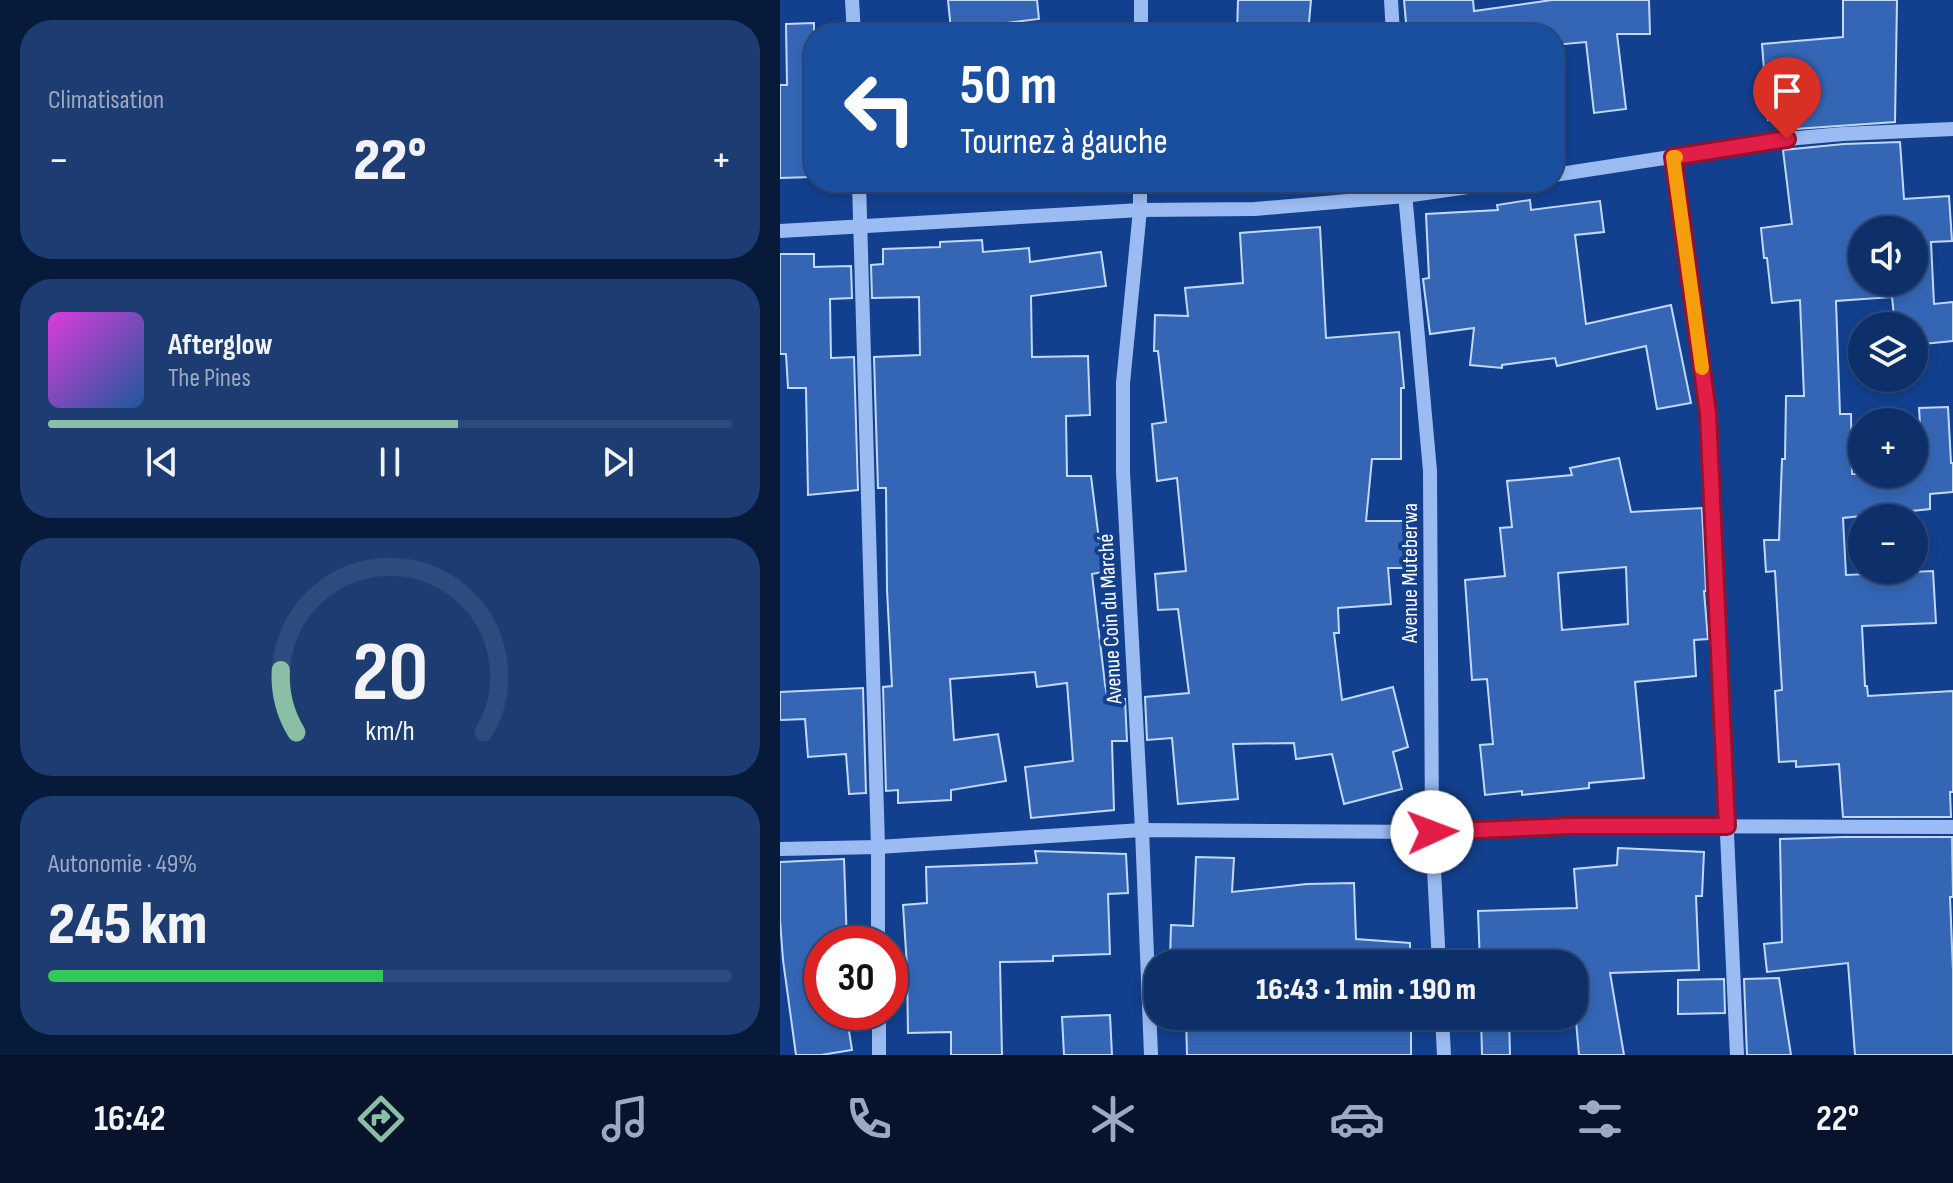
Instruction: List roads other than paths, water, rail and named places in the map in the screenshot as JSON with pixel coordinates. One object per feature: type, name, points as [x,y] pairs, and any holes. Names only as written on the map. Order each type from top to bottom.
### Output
[{"type":"street","points":[[852,0],[853,24]]},
{"type":"street","points":[[1141,0],[1141,24]]},
{"type":"street","points":[[1391,0],[1392,24]]},
{"type":"street","points":[[1564,173],[1787,139],[1953,129]]},
{"type":"street","points":[[1673,157],[1708,413],[1737,1055]]},
{"type":"street","points":[[859,192],[878,926]]},
{"type":"street","name":"Avenue Coin du Marché","points":[[1140,192],[1123,383],[1123,472],[1151,1055]]},
{"type":"street","points":[[780,231],[1140,210],[1255,209],[1382,192]]},
{"type":"street","name":"Avenue Muteberwa","points":[[1404,192],[1430,471],[1432,832],[1438,950]]},
{"type":"street","points":[[780,849],[878,847],[1142,830],[1432,832],[1569,826],[1953,827]]},
{"type":"street","points":[[879,1030],[879,1055]]},
{"type":"street","points":[[1443,1030],[1444,1055]]}]
